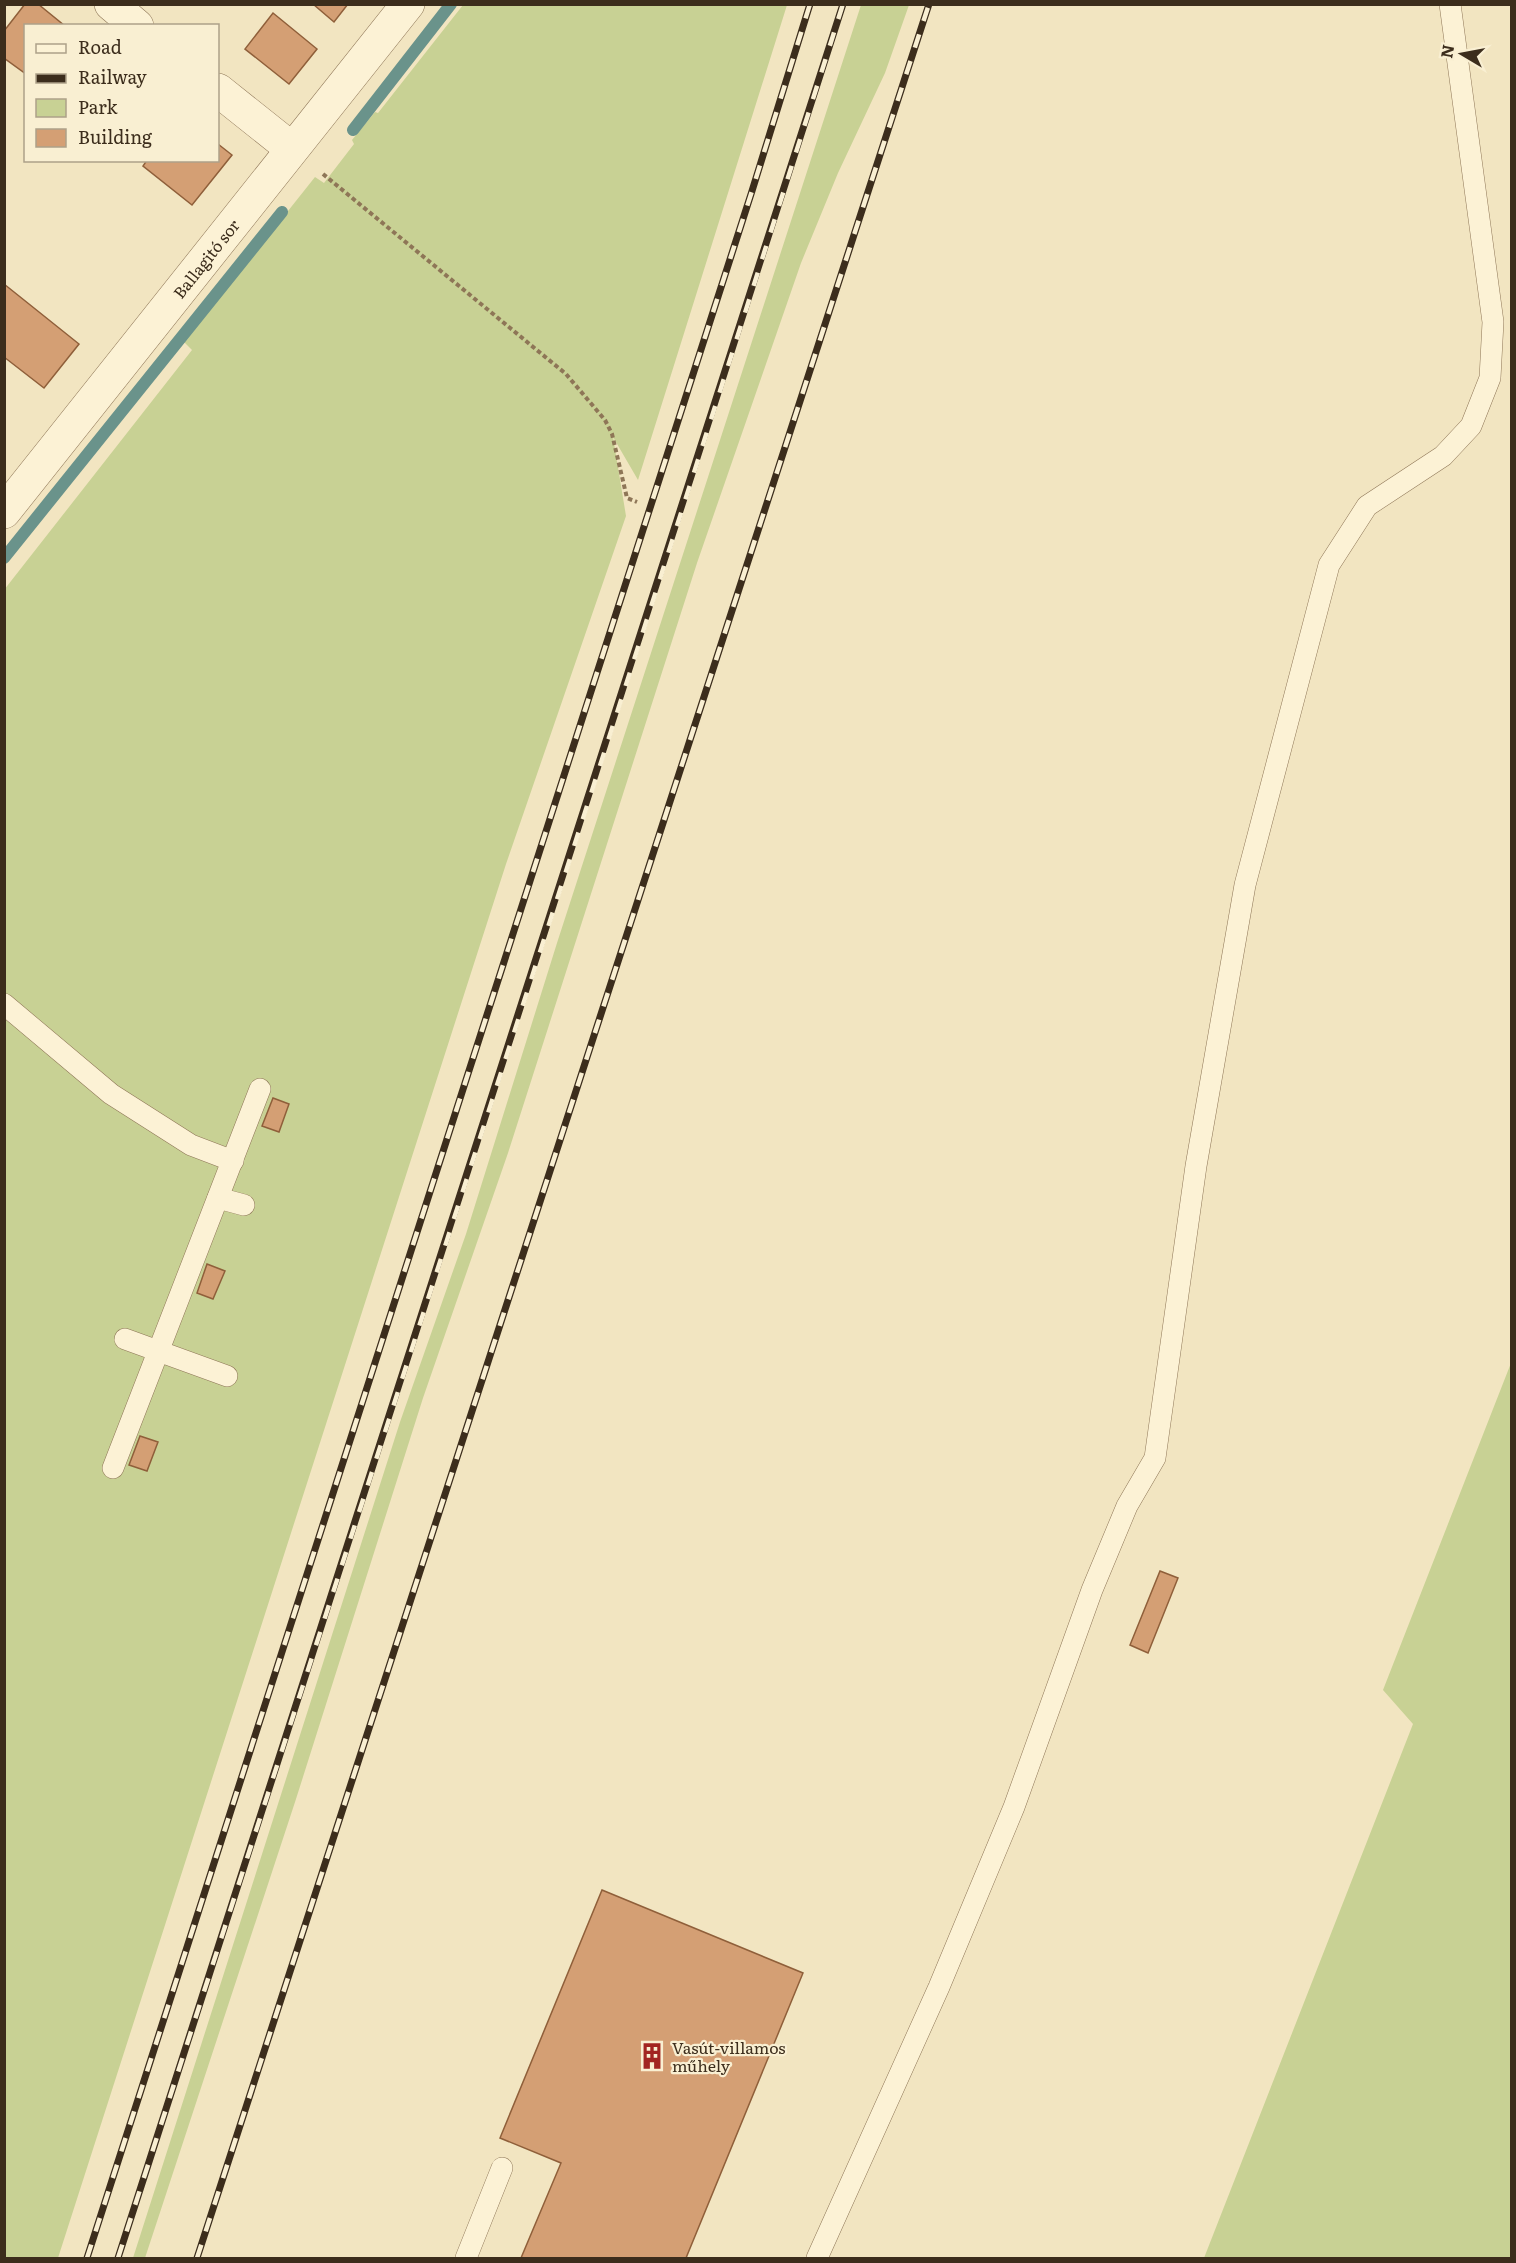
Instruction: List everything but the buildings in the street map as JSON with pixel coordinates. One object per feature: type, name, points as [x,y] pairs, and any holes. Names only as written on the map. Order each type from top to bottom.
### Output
[{"type":"street","points":[[111,4],[135,24]]},
{"type":"street","name":"Ballagitó sor","points":[[4,512],[408,4]]},
{"type":"street","points":[[219,91],[292,149]]},
{"type":"lane","points":[[817,2259],[939,1987],[1014,1807],[1092,1590],[1126,1506],[1155,1458],[1196,1166],[1245,885],[1329,565],[1367,506],[1443,456],[1472,426],[1490,378],[1493,321],[1450,4]]},
{"type":"lane","points":[[4,1004],[111,1094],[191,1145],[233,1161]]},
{"type":"lane","points":[[113,1468],[260,1089]]},
{"type":"lane","points":[[218,1197],[244,1205]]},
{"type":"lane","points":[[125,1339],[227,1376]]},
{"type":"lane","points":[[466,2259],[502,2168]]},
{"type":"path","points":[[292,149],[566,374],[605,420],[618,452],[627,498],[636,502]]},
{"type":"green space","points":[[463,5],[787,5],[638,480],[613,437],[626,516],[506,864],[58,2258],[4,2258],[4,590],[192,350],[184,342],[315,177],[324,183],[354,144],[352,140],[375,112],[378,113]]},
{"type":"green space","points":[[861,5],[909,5],[885,73],[838,173],[801,263],[697,563],[508,1153],[423,1398],[296,1799],[145,2258],[133,2258],[400,1422],[466,1234],[557,943]]},
{"type":"green space","points":[[1511,1363],[1511,2258],[1204,2258],[1413,1724],[1383,1690]]},
{"type":"waterway","points":[[353,130],[451,4]]},
{"type":"waterway","points":[[4,558],[282,212]]},
{"type":"railway","points":[[87,2258],[752,191],[810,4]]},
{"type":"railway","points":[[118,2258],[573,850],[843,4]]},
{"type":"railway","points":[[197,2258],[929,4]]},
{"type":"place","name":"Vasút-villamos műhely","points":[[652,2056]]}]
